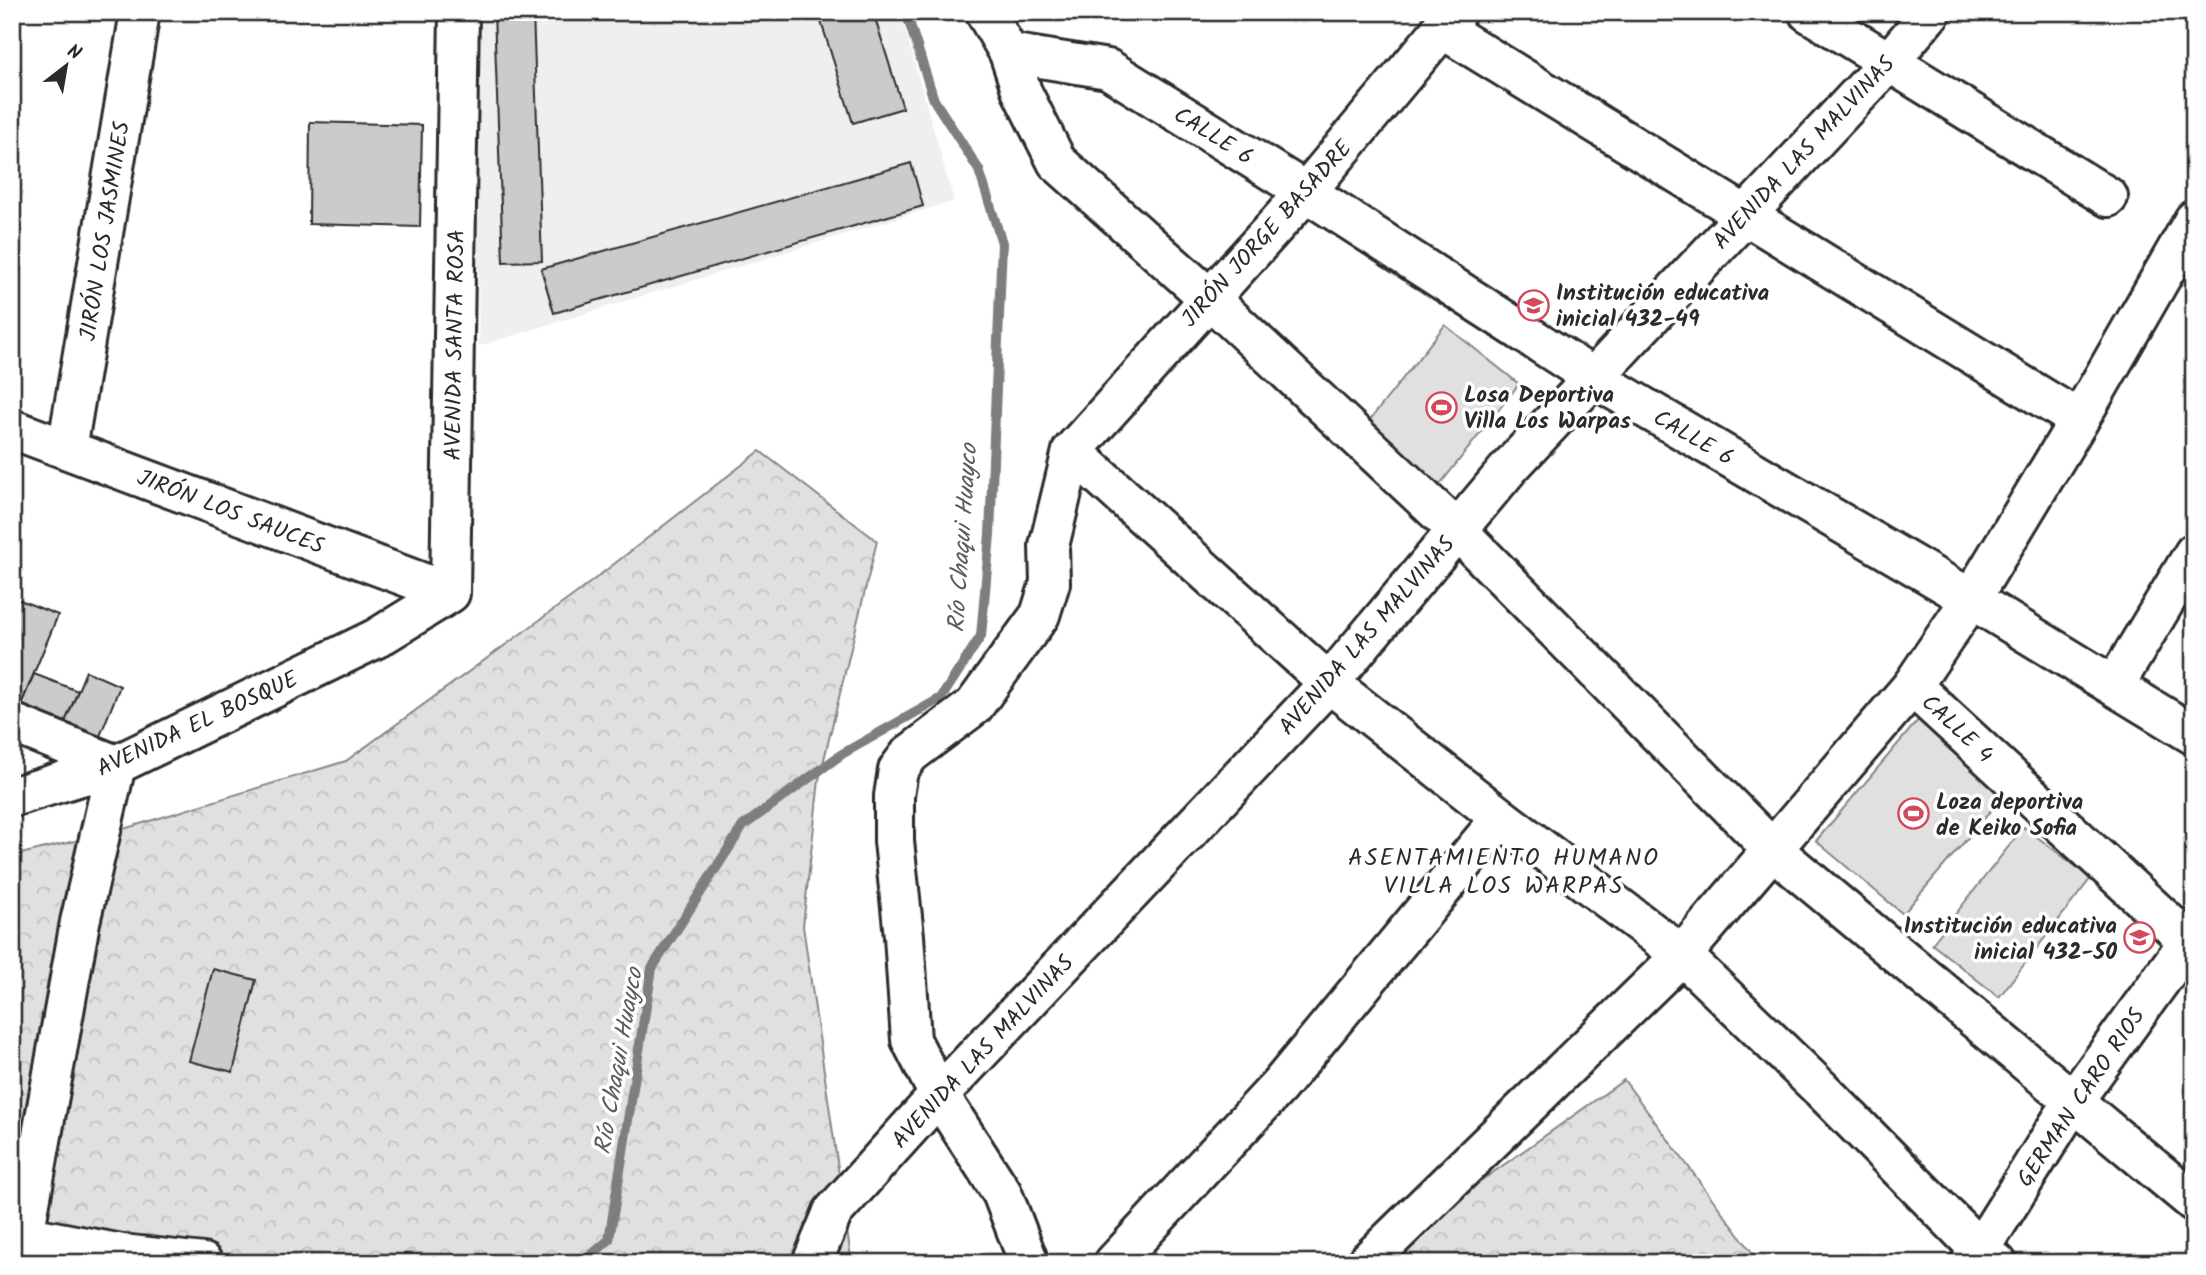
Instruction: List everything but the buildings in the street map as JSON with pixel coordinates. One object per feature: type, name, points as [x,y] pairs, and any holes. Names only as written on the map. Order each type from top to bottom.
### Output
[{"type":"street","name":"JIRÓN LOS JASMINES","points":[[67,449],[140,12]]},
{"type":"street","name":"AVENIDA SANTA ROSA","points":[[450,593],[458,12]]},
{"type":"street","points":[[985,12],[1009,53],[1022,92],[1057,162],[1209,298],[1457,530],[1773,850],[2194,1202]]},
{"type":"street","points":[[1808,12],[2108,197]]},
{"type":"street","name":"AVENIDA LAS MALVINAS","points":[[813,1263],[833,1212],[939,1095],[1329,683],[1509,468],[1888,63],[1931,12]]},
{"type":"street","points":[[1449,20],[1744,215],[2079,420]]},
{"type":"street","name":"JIRÓN JORGE BASADRE","points":[[1072,451],[1306,192],[1449,20]]},
{"type":"street","name":"CALLE 6","points":[[1009,53],[1108,69],[1306,192],[1594,378],[1971,599],[2194,735]]},
{"type":"street","points":[[1366,1263],[1682,955],[1912,686],[1971,599],[2079,420],[2194,220]]},
{"type":"street","name":"JIRÓN LOS SAUCES","points":[[12,429],[450,593]]},
{"type":"street","points":[[1029,1263],[1002,1193],[939,1095],[911,1040],[894,841],[894,796],[898,770],[910,754],[974,706],[1040,615],[1050,583],[1049,546],[1072,451],[1329,683],[1682,955],[1821,1089],[1982,1259]]},
{"type":"street","points":[[2114,686],[2194,553]]},
{"type":"street","name":"AVENIDA EL BOSQUE","points":[[12,797],[116,765],[377,638],[450,593]]},
{"type":"street","name":"CALLE 4","points":[[1912,686],[2191,938]]},
{"type":"street","points":[[12,723],[116,765],[80,922],[18,1234],[122,1254],[203,1263]]},
{"type":"street","points":[[1114,1263],[1279,1086],[1501,818]]},
{"type":"street","name":"GERMAN CARO RIOS","points":[[1982,1259],[2074,1100],[2191,938]]},
{"type":"shaded area","points":[[474,12],[900,12],[954,201],[479,346]]},
{"type":"green space","name":"Losa Deportiva Villa Los Warpas","points":[[1445,325],[1519,384],[1437,488],[1362,430]]},
{"type":"green space","points":[[760,451],[877,541],[819,780],[803,926],[851,1258],[854,1263],[12,1263],[12,856],[117,831],[346,761],[574,595]]},
{"type":"green space","name":"Loza deportiva de Keiko Sofia","points":[[1924,713],[2011,787],[1903,914],[1816,841]]},
{"type":"green space","points":[[2024,827],[2091,878],[1999,997],[1932,944]]},
{"type":"green space","points":[[1624,1080],[1760,1263],[1371,1263],[1393,1243]]},
{"type":"waterway","name":"Río Chaqui Huayco","points":[[582,1263],[609,1240],[652,968],[743,826],[842,754],[941,698],[981,636],[990,534],[1002,243],[979,170],[934,100],[906,12]]},
{"type":"place","name":"Institución educativa inicial 432-49","points":[[1533,305]]},
{"type":"place","name":"Losa Deportiva Villa Los Warpas","points":[[1441,407]]},
{"type":"place","name":"Loza deportiva de Keiko Sofia","points":[[1913,814]]},
{"type":"place","name":"Institución educativa inicial 432-50","points":[[2140,938]]},
{"type":"district","name":"ASENTAMIENTO HUMANO VILLA LOS WARPAS","points":[[1504,871]]}]
